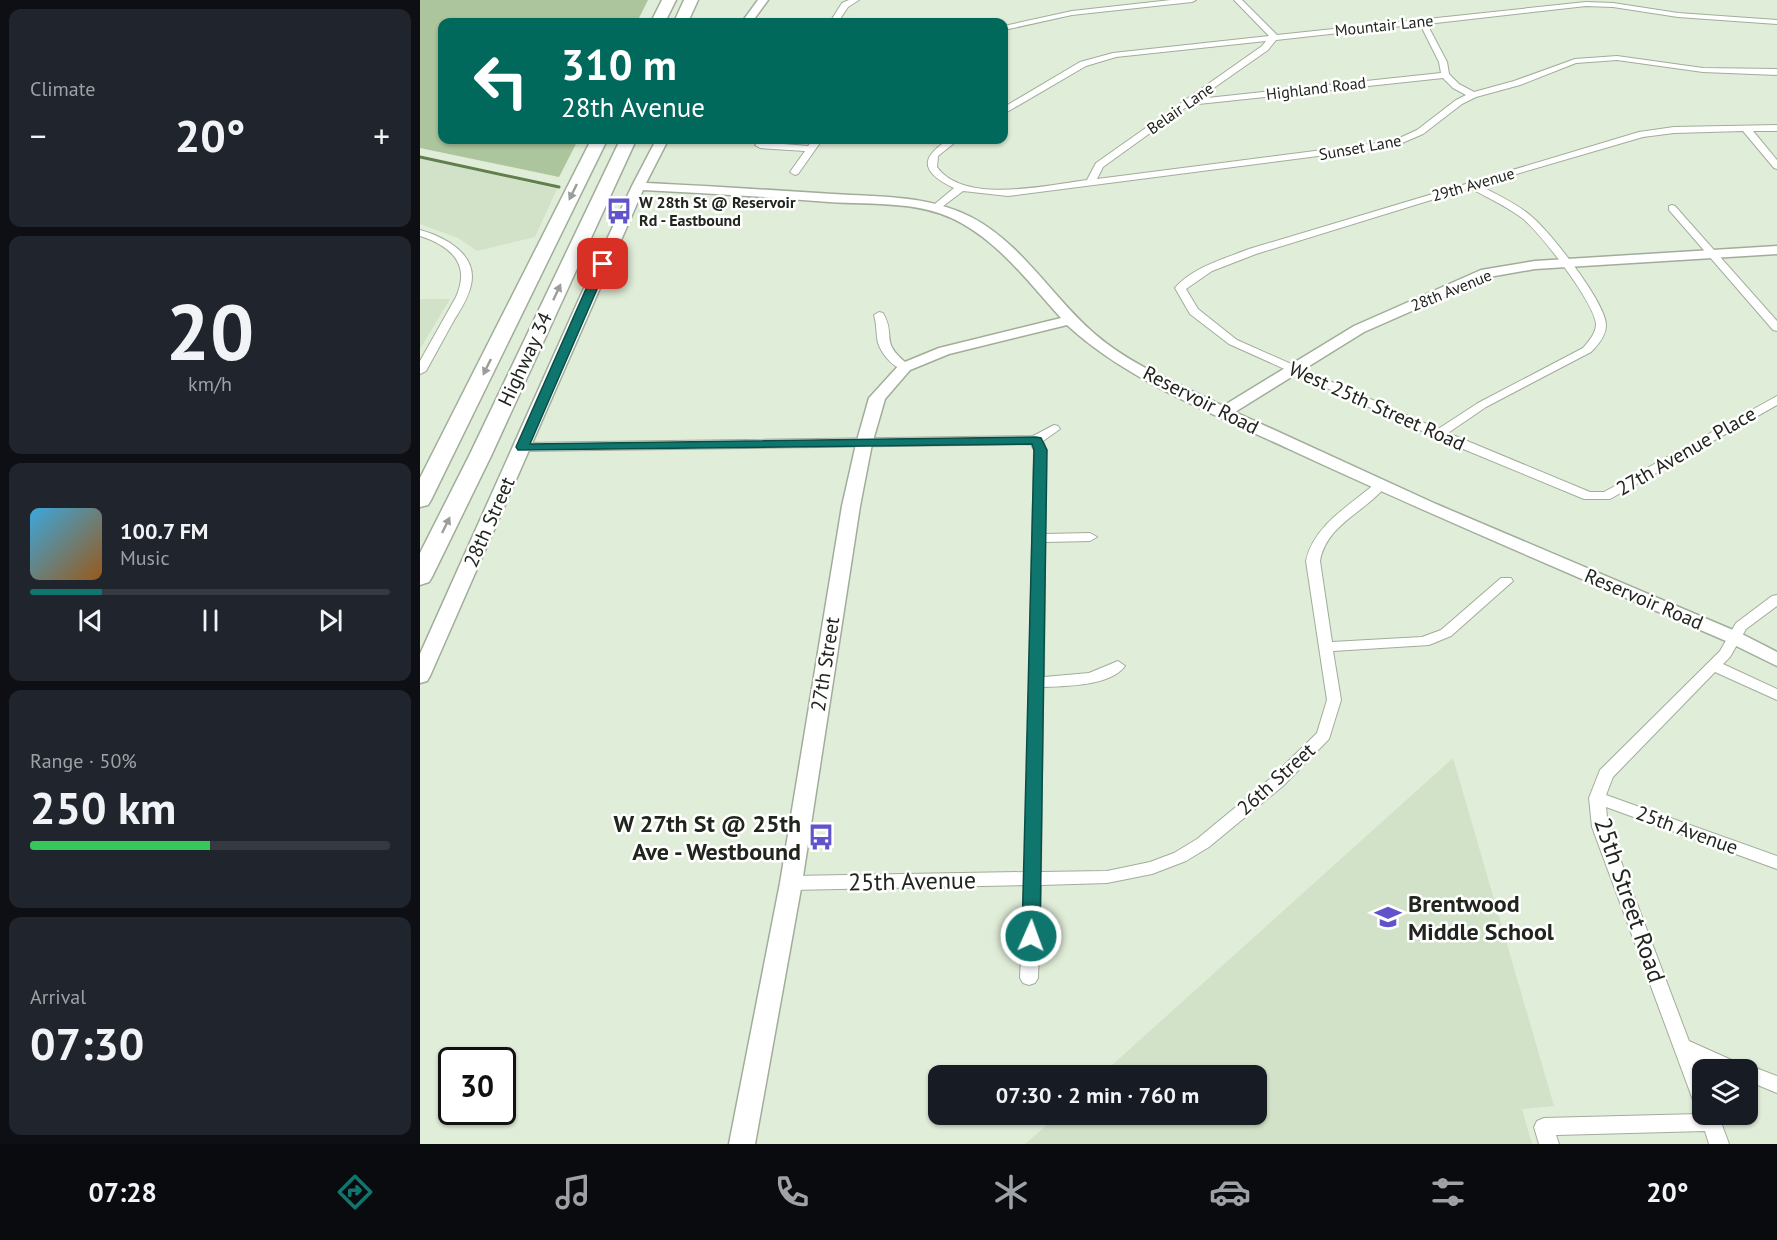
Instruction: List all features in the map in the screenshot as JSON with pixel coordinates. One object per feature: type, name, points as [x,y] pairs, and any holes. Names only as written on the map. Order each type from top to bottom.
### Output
[{"type":"highway","points":[[660,18],[669,0]]},
{"type":"highway","points":[[683,18],[691,0]]},
{"type":"highway","name":"Highway 34","points":[[420,500],[597,144]]},
{"type":"highway","name":"Highway 34","points":[[420,577],[485,446],[626,144]]},
{"type":"street","points":[[750,18],[763,0]]},
{"type":"street","points":[[837,18],[845,5],[855,0]]},
{"type":"street","points":[[1008,27],[1125,3],[1192,0]]},
{"type":"street","points":[[1238,0],[1274,37]]},
{"type":"street","name":"Mountair Lane","points":[[1008,108],[1093,60],[1274,37],[1600,4],[1678,15],[1777,22]]},
{"type":"street","points":[[1422,21],[1443,62],[1445,75],[1456,86],[1473,95]]},
{"type":"street","name":"Belair Lane","points":[[1091,182],[1099,165],[1265,48],[1274,37]]},
{"type":"street","name":"Sunset Lane","points":[[961,189],[1008,193],[1395,143],[1420,132],[1459,102],[1473,95],[1517,83],[1563,64],[1598,58],[1634,60],[1703,70],[1777,72]]},
{"type":"street","name":"Highland Road","points":[[1187,103],[1445,75]]},
{"type":"street","name":"29th Avenue","points":[[1180,288],[1198,276],[1263,248],[1642,134],[1674,130],[1777,128]]},
{"type":"street","points":[[1746,129],[1777,166]]},
{"type":"street","name":"28th Street","points":[[420,676],[638,186],[660,144]]},
{"type":"street","points":[[795,172],[814,144]]},
{"type":"street","points":[[935,208],[961,189],[932,170],[931,161],[934,154],[948,144]]},
{"type":"street","points":[[760,145],[810,149]]},
{"type":"street","points":[[1439,434],[1482,405],[1587,350],[1598,338],[1601,321],[1599,313],[1542,231],[1529,219],[1472,185]]},
{"type":"street","name":"Reservoir Road","points":[[638,186],[891,201],[935,208],[973,222],[1004,244],[1071,320],[1103,349],[1224,412],[1380,486],[1733,637],[1777,660]]},
{"type":"street","points":[[1672,208],[1777,328]]},
{"type":"street","points":[[420,233],[440,240],[459,254],[467,272],[467,282],[461,298],[420,371]]},
{"type":"street","name":"28th Avenue","points":[[1224,412],[1359,329],[1468,279],[1508,269],[1564,263],[1777,250]]},
{"type":"street","name":"West 25th Street Road","points":[[1180,288],[1186,301],[1217,332],[1233,342],[1439,434],[1581,494],[1594,497]]},
{"type":"street","points":[[879,315],[884,325],[883,342],[888,353],[905,367]]},
{"type":"street","name":"27th Street","points":[[742,1144],[791,883],[825,660],[864,444],[877,398],[905,367],[957,347],[1071,320]]},
{"type":"street","name":"27th Avenue Place","points":[[1594,497],[1614,493],[1777,400]]},
{"type":"street","points":[[523,447],[1036,441],[1054,429]]},
{"type":"street","points":[[1029,978],[1039,538],[1040,450],[1036,441]]},
{"type":"street","name":"26th Street","points":[[1033,879],[1107,877],[1140,870],[1180,857],[1203,843],[1277,782],[1310,751],[1324,735],[1334,700],[1314,572],[1315,550],[1337,522],[1380,486]]},
{"type":"street","points":[[1039,538],[1090,537]]},
{"type":"street","points":[[1326,646],[1424,642],[1446,633],[1506,581]]},
{"type":"street","name":"25th Street Road","points":[[1692,1072],[1600,827],[1597,798],[1606,774],[1725,654],[1741,626],[1777,599]]},
{"type":"street","points":[[1037,681],[1087,680],[1118,666]]},
{"type":"street","points":[[1714,666],[1777,695]]},
{"type":"street","name":"25th Avenue","points":[[1597,798],[1777,863]]},
{"type":"street","name":"25th Avenue","points":[[791,883],[1033,879]]},
{"type":"street","points":[[1683,1047],[1712,1059]]},
{"type":"street","points":[[1758,1077],[1777,1085]]},
{"type":"street","points":[[1546,1135],[1692,1120]]},
{"type":"street","points":[[1712,1125],[1719,1144]]},
{"type":"shaded area","points":[[420,0],[648,0],[639,18],[438,18],[438,144],[576,144],[559,177],[420,148]]},
{"type":"shaded area","points":[[420,158],[557,189],[535,237],[477,251],[458,238],[420,224]]},
{"type":"shaded area","points":[[420,299],[450,299],[420,349]]},
{"type":"shaded area","name":"Brentwood Middle School","points":[[1453,758],[1554,1106],[1522,1109],[1532,1144],[1025,1144],[1047,1125],[1267,1125],[1267,1065],[1112,1065]]},
{"type":"waterway","points":[[420,157],[559,187]]},
{"type":"place","name":"W 28th St @ Reservoir Rd - Eastbound","points":[[619,211]]},
{"type":"place","name":"W 27th St @ 25th Ave - Westbound","points":[[821,837]]},
{"type":"place","name":"Brentwood Middle School","points":[[1388,917]]},
{"type":"route","points":[[603,264],[586,298],[523,447],[1036,441],[1040,450],[1031,936]]}]
